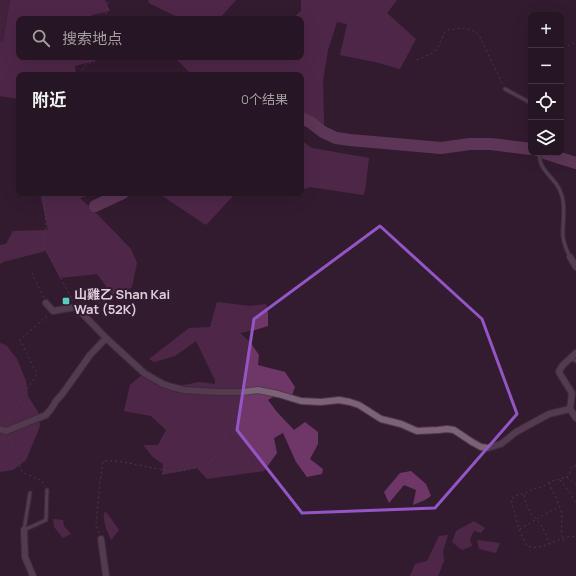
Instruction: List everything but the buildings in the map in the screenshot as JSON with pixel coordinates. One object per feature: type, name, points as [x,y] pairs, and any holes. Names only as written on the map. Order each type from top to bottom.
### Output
[{"type":"street","points":[[570,257],[576,267]]},
{"type":"street","points":[[46,303],[53,311],[76,307],[106,338],[144,373],[172,388],[217,392],[242,392],[258,390],[301,401],[321,402],[339,400],[350,402],[359,405],[381,419],[401,424],[417,431],[454,430],[481,447],[488,448],[501,444],[516,432],[549,414],[570,409]]},
{"type":"street","points":[[3,430],[46,416],[90,355],[106,338]]},
{"type":"street","points":[[574,357],[563,365],[559,371],[572,393],[570,409],[576,418]]},
{"type":"street","points":[[24,530],[25,557],[33,576]]},
{"type":"street","points":[[101,539],[106,576]]},
{"type":"lane","points":[[505,89],[528,101]]},
{"type":"lane","points":[[539,156],[542,166],[558,186],[562,197],[565,207],[563,237],[570,257]]},
{"type":"lane","points":[[24,530],[46,520],[47,490]]},
{"type":"lane","points":[[24,530],[30,493]]},
{"type":"path","points":[[106,16],[107,0]]},
{"type":"path","points":[[417,60],[434,52],[444,33],[448,30],[462,28],[472,30],[479,35],[505,89]]},
{"type":"path","points":[[568,46],[576,42]]},
{"type":"path","points":[[82,72],[84,66],[96,60]]},
{"type":"path","points":[[44,196],[46,228],[43,245],[76,307],[83,307],[109,300]]},
{"type":"path","points":[[32,273],[46,303]]},
{"type":"path","points":[[47,490],[42,481],[22,472],[3,430],[7,420],[37,374],[20,340],[53,311]]},
{"type":"path","points":[[101,539],[96,524],[103,461],[118,460],[174,472],[204,467],[220,453],[242,392]]},
{"type":"path","points":[[576,466],[572,466],[570,469],[570,474],[567,477],[548,482],[542,487],[530,490],[524,494],[519,494],[511,499],[519,529],[527,546],[544,546],[567,536],[576,536]]},
{"type":"path","points":[[567,477],[576,485]]},
{"type":"path","points":[[560,479],[576,504]]},
{"type":"path","points":[[548,482],[555,494],[560,509],[562,519],[560,531],[564,541]]},
{"type":"path","points":[[524,494],[526,504],[532,515],[548,536],[549,544]]},
{"type":"path","points":[[519,529],[554,509],[560,509]]},
{"type":"highlighted area","points":[[380,226],[482,319],[517,414],[435,508],[302,513],[237,430],[254,319]]},
{"type":"shaded area","points":[[0,0],[10,0],[2,47],[0,47]]},
{"type":"shaded area","points":[[10,0],[105,0],[110,11],[92,16],[16,16],[16,60],[95,61],[75,66],[76,72],[16,72],[16,99],[0,96],[0,42],[3,42]]},
{"type":"shaded area","points":[[148,0],[236,0],[222,16],[175,16],[149,3]]},
{"type":"shaded area","points":[[301,0],[397,0],[387,13],[416,39],[400,69],[340,55],[347,24],[337,22],[328,50],[323,80],[324,125],[304,116],[304,72],[189,72],[177,60],[304,60],[304,16],[295,16],[301,11]]},
{"type":"shaded area","points":[[304,142],[312,148],[369,158],[365,191],[363,195],[310,187],[304,189]]},
{"type":"shaded area","points":[[41,196],[87,196],[80,198],[131,249],[137,263],[132,287],[115,298],[97,274],[60,278],[46,251],[0,264],[0,245],[6,244],[13,231],[48,230]]},
{"type":"shaded area","points":[[162,196],[233,196],[206,225]]},
{"type":"shaded area","points":[[217,302],[250,306],[266,304],[268,326],[240,333],[250,342],[259,355],[258,365],[285,372],[295,387],[291,398],[278,394],[268,400],[294,430],[305,422],[318,432],[318,444],[310,459],[323,469],[322,474],[307,477],[296,462],[283,433],[274,438],[277,453],[264,471],[207,479],[197,468],[162,475],[163,464],[153,457],[143,445],[158,445],[166,430],[151,416],[124,411],[130,385],[144,373],[179,386],[199,382],[215,384],[215,380],[196,341],[175,356],[154,362],[149,359],[189,328],[210,327]]},
{"type":"shaded area","points":[[0,343],[6,345],[17,359],[26,381],[28,396],[38,412],[40,426],[26,460],[13,470],[0,472]]},
{"type":"shaded area","points":[[411,471],[426,484],[431,496],[413,505],[416,490],[404,485],[389,503],[384,492],[400,473]]},
{"type":"shaded area","points":[[105,511],[119,530],[111,540],[104,522]]},
{"type":"shaded area","points":[[53,519],[63,520],[64,526],[71,534],[63,538],[54,527]]},
{"type":"shaded area","points":[[474,521],[485,528],[481,533],[474,531],[470,539],[472,546],[462,550],[452,542],[456,531]]},
{"type":"shaded area","points":[[448,535],[443,551],[444,561],[438,576],[410,576],[415,564],[427,561],[439,536]]},
{"type":"shaded area","points":[[477,540],[500,543],[496,553],[479,549]]},
{"type":"waterway","points":[[304,119],[323,132],[336,138],[350,140],[441,148],[470,144],[491,144],[528,149]]},
{"type":"waterway","points":[[554,156],[576,163]]},
{"type":"waterway","points":[[95,206],[117,196]]},
{"type":"place","name":"山雞乙 Shan Kai Wat (52K)","points":[[66,301]]}]
